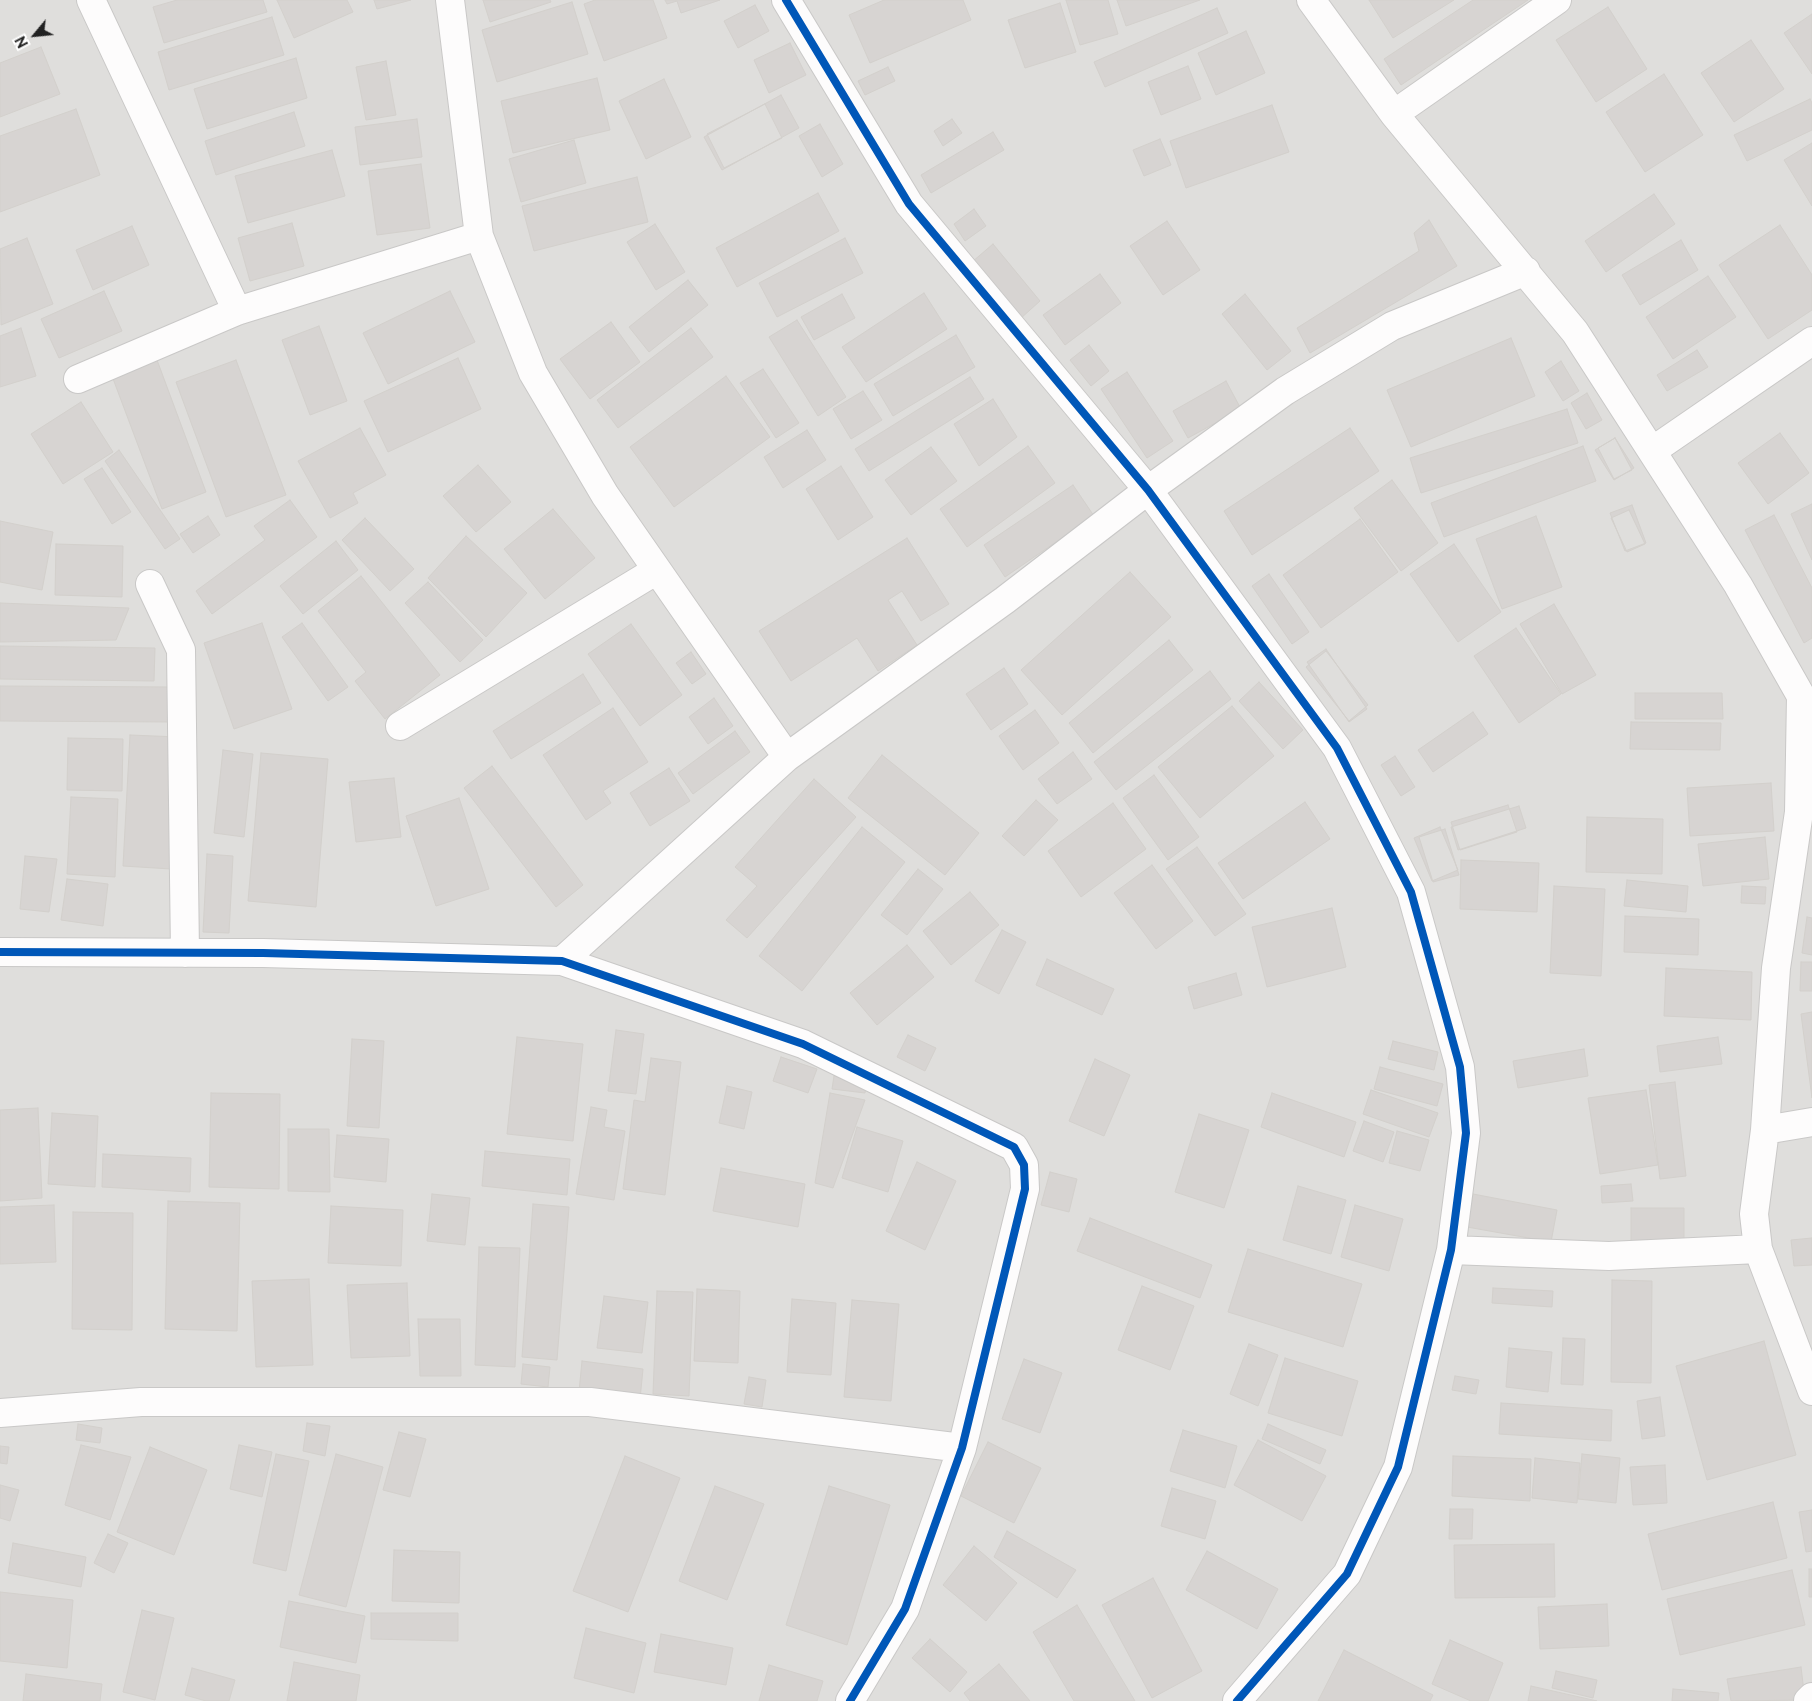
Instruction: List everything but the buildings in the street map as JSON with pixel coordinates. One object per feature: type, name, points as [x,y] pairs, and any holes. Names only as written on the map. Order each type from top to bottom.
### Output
[{"type":"street","points":[[91,0],[237,311]]},
{"type":"street","points":[[450,0],[479,236],[533,373],[605,495],[787,757]]},
{"type":"street","points":[[786,0],[909,204],[1148,490],[1336,748],[1412,892],[1460,1067],[1466,1134],[1451,1250],[1398,1467],[1347,1574],[1236,1701]]},
{"type":"street","points":[[1311,0],[1394,114],[1575,332],[1807,694],[1799,812],[1776,968],[1765,1130],[1754,1214],[1758,1249],[1812,1392]]},
{"type":"street","points":[[1394,114],[1557,0]]},
{"type":"street","points":[[78,379],[237,311],[479,236]]},
{"type":"street","points":[[562,961],[787,757],[1005,600],[1148,490],[1285,391],[1392,326],[1526,271]]},
{"type":"street","points":[[1652,451],[1812,341]]},
{"type":"street","points":[[400,726],[657,570]]},
{"type":"street","points":[[150,584],[181,650],[185,952]]},
{"type":"street","points":[[0,952],[185,952],[562,961],[803,1044],[1014,1147],[1024,1165],[1025,1189],[962,1448],[905,1609],[850,1701]]},
{"type":"street","points":[[1765,1130],[1812,1122]]},
{"type":"street","points":[[1451,1250],[1609,1256],[1758,1249]]},
{"type":"street","points":[[0,1413],[141,1402],[590,1402],[962,1448]]},
{"type":"street","points":[[1808,1701],[1812,1696]]},
{"type":"shaded area","points":[[0,0],[1812,0],[1812,1701],[0,1701]]},
{"type":"cycle path","points":[[786,0],[909,204],[1148,490],[1337,748],[1411,892],[1460,1067],[1466,1133],[1451,1250],[1398,1467],[1347,1574],[1237,1701]]},
{"type":"cycle path","points":[[0,952],[263,953],[562,961],[803,1044],[1014,1147],[1024,1165],[1025,1189],[962,1448],[905,1609],[850,1701]]}]
